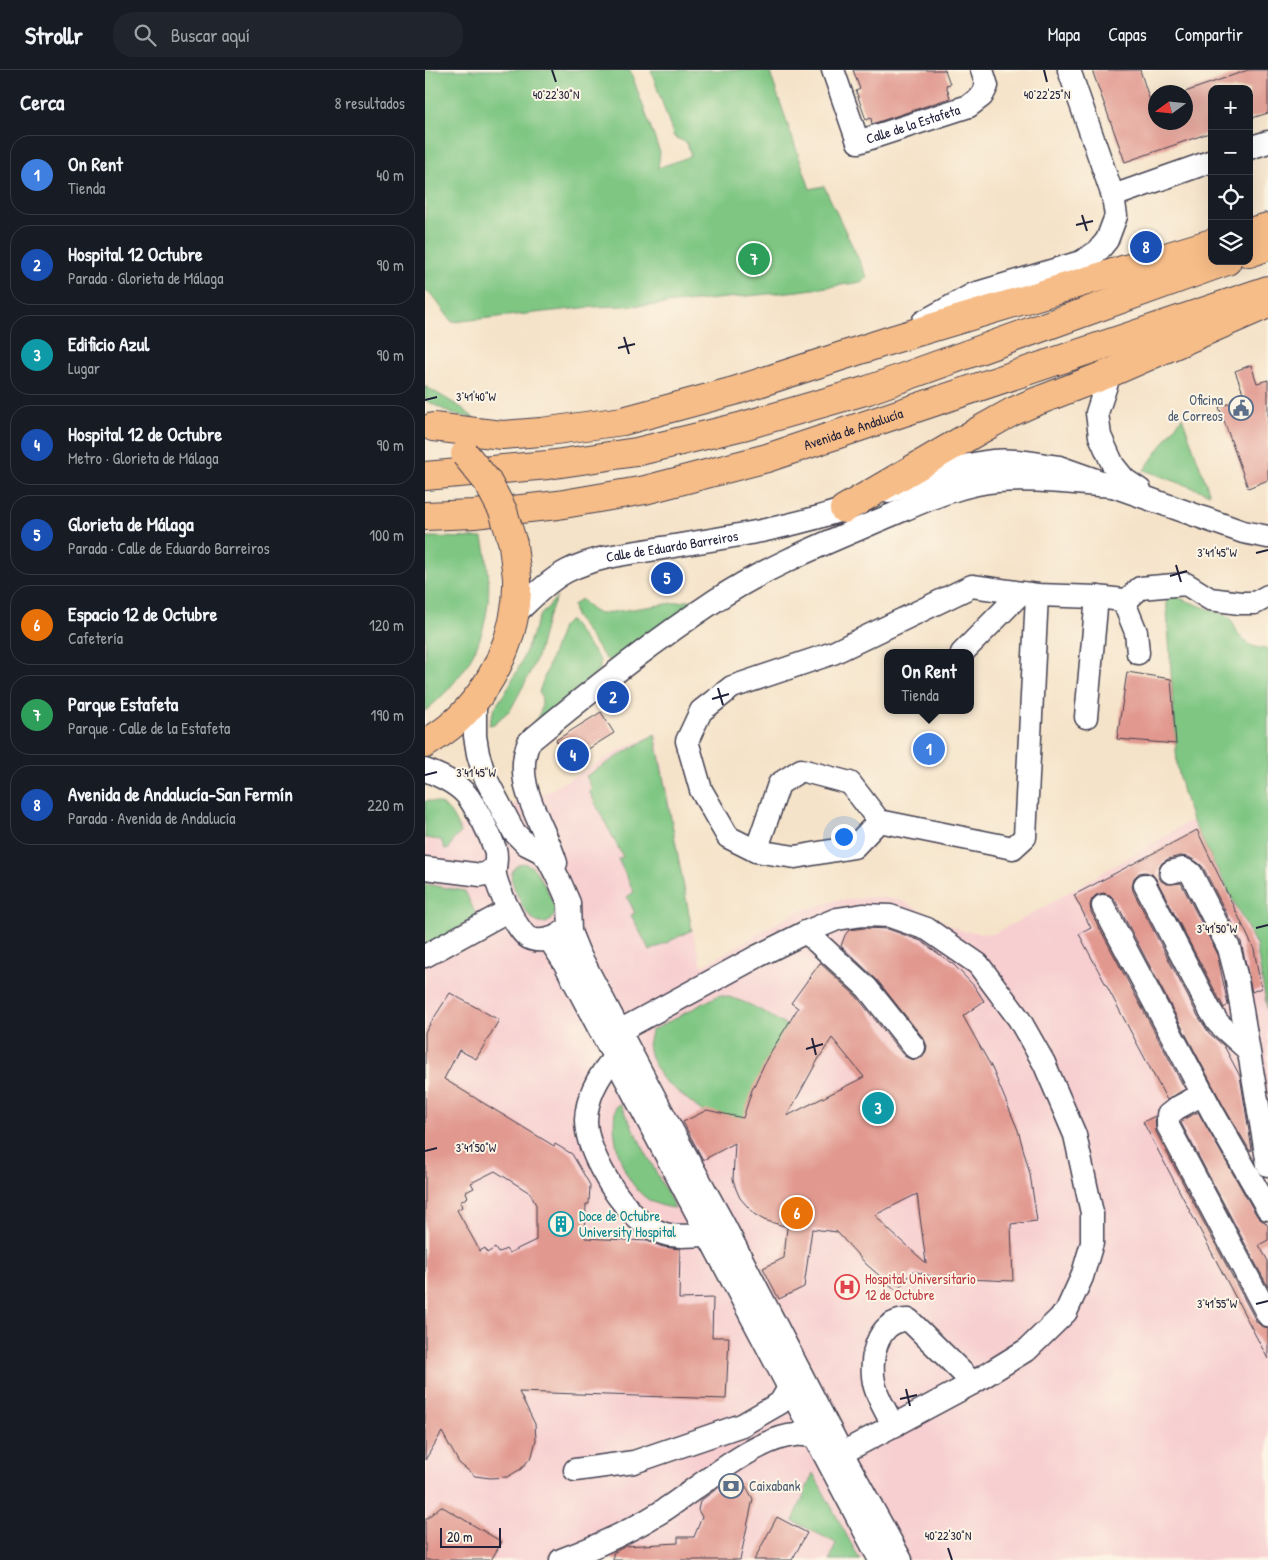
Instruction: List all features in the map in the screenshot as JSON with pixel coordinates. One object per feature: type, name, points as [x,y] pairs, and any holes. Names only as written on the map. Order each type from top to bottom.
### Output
[{"type":"main road","points":[[1253,231],[1268,227]]},
{"type":"main road","points":[[429,425],[502,435],[541,432],[623,421],[734,391],[891,340],[1208,244]]},
{"type":"main road","points":[[1253,252],[1268,246]]},
{"type":"main road","points":[[425,476],[548,464],[636,452],[743,426],[868,390],[1216,265]]},
{"type":"main road","name":"Avenida de Andalucía","points":[[425,516],[474,514],[558,505],[645,490],[767,458],[1268,290]]},
{"type":"main road","points":[[844,509],[1012,412],[1110,373],[1268,304]]},
{"type":"main road","points":[[425,744],[452,725],[475,701],[493,674],[507,645],[515,614],[517,579],[513,544],[503,511],[487,481],[465,454],[429,425]]},
{"type":"street","name":"Calle de la Estafeta","points":[[833,70],[858,142],[969,106],[982,96],[987,86],[982,70]]},
{"type":"street","points":[[891,340],[974,294],[1081,262],[1098,251],[1107,240],[1116,216],[1113,196],[1069,70]]},
{"type":"street","points":[[1253,147],[1268,142]]},
{"type":"street","points":[[1113,196],[1208,163]]},
{"type":"street","points":[[1110,373],[1097,413],[1100,436],[1113,465],[1125,480],[1157,502],[1243,532],[1268,537]]},
{"type":"street","name":"Calle de Eduardo Barreiros","points":[[515,614],[557,576],[604,556],[757,533],[844,509],[962,467],[995,461],[1059,467],[1157,502]]},
{"type":"street","points":[[559,880],[556,860],[525,786],[523,775],[524,754],[529,742],[640,653],[717,600],[794,556],[952,491],[996,481],[1057,481],[1071,484],[1114,486]]},
{"type":"street","points":[[879,821],[854,847],[795,858],[756,851],[728,837],[701,790],[687,741],[701,711],[731,687],[833,653],[973,586],[1029,594],[1127,600],[1140,588],[1186,584],[1210,599],[1255,603],[1268,596]]},
{"type":"street","points":[[966,649],[1029,594]]},
{"type":"street","points":[[756,851],[779,784],[801,770],[850,783],[879,821],[1013,848],[1025,836],[1029,594]]},
{"type":"street","points":[[1086,717],[1097,597]]},
{"type":"street","points":[[1123,600],[1136,632],[1138,653]]},
{"type":"street","points":[[475,701],[475,736],[481,767],[514,832],[525,844],[544,855],[559,880],[569,903],[571,932],[579,954],[901,1560]]},
{"type":"street","points":[[425,770],[440,775],[463,791],[474,807],[486,830],[496,863],[495,877],[518,927],[529,938],[539,940],[558,936],[570,923]]},
{"type":"street","points":[[425,868],[487,873],[507,848],[525,844]]},
{"type":"street","points":[[1171,872],[1183,869],[1191,873],[1229,948],[1236,975],[1268,1165]]},
{"type":"street","points":[[1145,885],[1218,1023],[1248,1050]]},
{"type":"street","points":[[1103,906],[1203,1094],[1268,1209]]},
{"type":"street","points":[[425,956],[509,910]]},
{"type":"street","points":[[618,1029],[625,1028],[758,956],[837,919],[863,915],[890,916],[927,929],[978,964],[1019,1018],[1044,1063],[1075,1135],[1092,1214],[1092,1243],[1082,1277],[1066,1312],[1028,1349],[973,1383],[843,1453]]},
{"type":"street","points":[[806,932],[867,988],[914,1047]]},
{"type":"street","points":[[549,939],[564,962],[880,1560]]},
{"type":"street","points":[[614,1058],[602,1072],[590,1097],[586,1120],[589,1140],[597,1160],[617,1196],[646,1226],[664,1234],[707,1235]]},
{"type":"street","points":[[1203,1094],[1168,1115],[1168,1126],[1268,1315]]},
{"type":"street","points":[[894,1426],[874,1386],[873,1361],[876,1345],[882,1334],[894,1322],[903,1319],[909,1320],[973,1383]]},
{"type":"street","points":[[575,1470],[634,1462],[742,1425],[780,1402],[789,1388]]},
{"type":"street","points":[[561,1560],[581,1554],[660,1513],[751,1451],[775,1440],[796,1434],[815,1436]]},
{"type":"shaded area","name":"Hospital Universitario 12 de Octubre","points":[[657,733],[692,930],[702,966],[794,913],[837,900],[880,897],[902,901],[963,931],[993,934],[1030,915],[1192,820],[1256,945],[1268,1014],[1268,1560],[425,1560],[425,817],[457,827],[549,791],[620,750]]},
{"type":"green space","points":[[425,70],[630,70],[660,153],[658,168],[691,156],[687,143],[674,137],[651,70],[769,70],[810,189],[824,186],[867,277],[862,282],[799,291],[654,305],[591,307],[452,322],[432,295],[425,291]]},
{"type":"green space","points":[[425,386],[462,408],[474,418],[452,414],[425,400]]},
{"type":"green space","points":[[1182,417],[1210,494],[1144,470]]},
{"type":"green space","points":[[425,537],[483,538],[489,589],[487,612],[473,655],[445,693],[425,711]]},
{"type":"green space","points":[[1166,593],[1230,617],[1243,640],[1253,646],[1268,649],[1268,1014],[1256,945],[1192,820],[1183,793],[1177,765]]},
{"type":"green space","points":[[557,597],[547,619],[537,657],[527,679],[511,709],[494,724],[489,725],[494,709],[521,663],[539,617]]},
{"type":"green space","points":[[581,599],[599,614],[693,600],[698,604],[611,662],[605,658],[575,616],[573,605]]},
{"type":"green space","points":[[569,620],[600,660],[600,670],[532,726],[542,705],[539,692],[562,627]]},
{"type":"green space","points":[[655,734],[692,930],[650,951],[631,915],[635,913],[627,897],[634,892],[618,859],[623,857],[589,791],[592,789],[586,776]]},
{"type":"green space","points":[[425,801],[433,801],[444,806],[461,833],[454,839],[449,849],[445,849],[441,840],[425,838]]},
{"type":"green space","points":[[523,863],[530,865],[536,871],[553,903],[555,914],[552,919],[545,923],[539,923],[529,915],[512,881],[513,869]]},
{"type":"green space","points":[[425,884],[465,891],[477,917],[425,948]]},
{"type":"green space","points":[[719,995],[730,997],[752,1006],[801,1035],[755,1128],[709,1117],[661,1078],[651,1058],[648,1045],[651,1031]]},
{"type":"green space","points":[[620,1104],[675,1208],[660,1205],[646,1198],[630,1180],[624,1169],[619,1156],[614,1130],[616,1106]]},
{"type":"green space","points":[[813,1473],[860,1560],[830,1560],[836,1543],[793,1521]]},
{"type":"building","points":[[853,70],[945,70],[950,84],[946,85],[950,98],[872,124],[871,118],[866,120],[856,91],[860,89]]},
{"type":"building","points":[[1092,70],[1140,70],[1148,95],[1148,130],[1193,130],[1193,89],[1248,70],[1268,70],[1268,113],[1253,118],[1253,85],[1208,85],[1208,133],[1125,162]]},
{"type":"building","points":[[1251,365],[1257,383],[1268,380],[1268,480],[1248,488],[1219,407],[1245,398],[1235,371]]},
{"type":"building","points":[[1127,672],[1171,679],[1176,744],[1117,739]]},
{"type":"building","points":[[601,712],[614,733],[569,761],[556,740]]},
{"type":"building","points":[[1197,830],[1254,949],[1261,988],[1252,992],[1241,942],[1203,867],[1197,862],[1189,857],[1180,856],[1168,859],[1162,863],[1158,875],[1161,881],[1167,884],[1181,883],[1217,953],[1228,1005],[1224,1008],[1156,879],[1152,874],[1139,873],[1134,878],[1132,885],[1133,891],[1198,1016],[1209,1033],[1224,1046],[1240,1076],[1252,1150],[1250,1151],[1224,1107],[1115,900],[1110,895],[1103,893],[1096,895],[1090,905],[1091,912],[1185,1089],[1167,1100],[1079,934],[1091,928],[1074,895]]},
{"type":"building","points":[[864,928],[888,929],[921,941],[954,965],[975,987],[984,1001],[963,1016],[992,1068],[1018,1130],[1030,1174],[1037,1221],[1011,1224],[1013,1281],[943,1278],[945,1280],[913,1271],[897,1291],[866,1264],[837,1232],[812,1229],[804,1287],[779,1299],[763,1268],[784,1258],[787,1227],[764,1220],[754,1214],[740,1198],[733,1179],[735,1143],[703,1160],[683,1122],[707,1110],[743,1118],[752,1090],[767,1058],[798,1008],[791,1003],[820,963],[857,997],[904,1056],[915,1060],[923,1057],[927,1046],[924,1039],[877,980],[841,946],[849,930]],"holes":[[[832,1038],[864,1077],[787,1116],[819,1058]],[[917,1194],[926,1263],[875,1215]]]},
{"type":"building","name":"Doce de Octubre University Hospital","points":[[450,993],[499,1020],[476,1059],[459,1050],[444,1079],[554,1146],[555,1144],[572,1154],[590,1185],[589,1204],[586,1204],[585,1238],[647,1241],[663,1247],[680,1249],[679,1299],[713,1298],[712,1337],[729,1337],[726,1399],[519,1392],[535,1424],[536,1440],[532,1456],[521,1469],[507,1477],[490,1478],[475,1476],[459,1463],[442,1432],[425,1460],[425,1032]],"holes":[[[495,1171],[530,1193],[536,1205],[536,1240],[509,1253],[506,1249],[498,1253],[495,1248],[487,1253],[485,1248],[480,1251],[457,1210],[462,1207],[460,1202],[468,1197],[466,1192],[474,1188],[471,1183]]]},
{"type":"building","points":[[1198,1112],[1257,1216],[1268,1226],[1268,1240],[1259,1245],[1268,1261],[1268,1287],[1181,1123],[1184,1119]]},
{"type":"building","points":[[1155,1116],[1156,1132],[1256,1321],[1261,1326],[1268,1328],[1268,1359],[1143,1122]]},
{"type":"building","points":[[729,1480],[744,1483],[753,1499],[740,1560],[613,1560],[613,1553],[626,1546],[678,1543],[678,1537],[694,1537],[702,1517],[698,1510],[700,1501]]},
{"type":"building","points":[[441,1506],[502,1542],[491,1560],[425,1560],[425,1520]]},
{"type":"building","points":[[777,1517],[807,1533],[792,1560],[754,1560]]},
{"type":"place","name":"Avenida de Andalucía-San Fermín","points":[[1146,247]]},
{"type":"place","name":"Parque Estafeta","points":[[754,259]]},
{"type":"place","name":"Oficina de Correos","points":[[1241,408]]},
{"type":"place","name":"Glorieta de Málaga","points":[[667,578]]},
{"type":"place","name":"Hospital 12 Octubre","points":[[613,697]]},
{"type":"place","name":"On Rent","points":[[929,749]]},
{"type":"place","name":"Hospital 12 de Octubre","points":[[573,755]]},
{"type":"place","name":"Edificio Azul","points":[[878,1108]]},
{"type":"place","name":"Espacio 12 de Octubre","points":[[797,1213]]},
{"type":"place","name":"Doce de Octubre University Hospital","points":[[561,1224]]},
{"type":"place","name":"Hospital Universitario 12 de Octubre","points":[[847,1287]]},
{"type":"place","name":"Caixabank","points":[[731,1486]]}]
